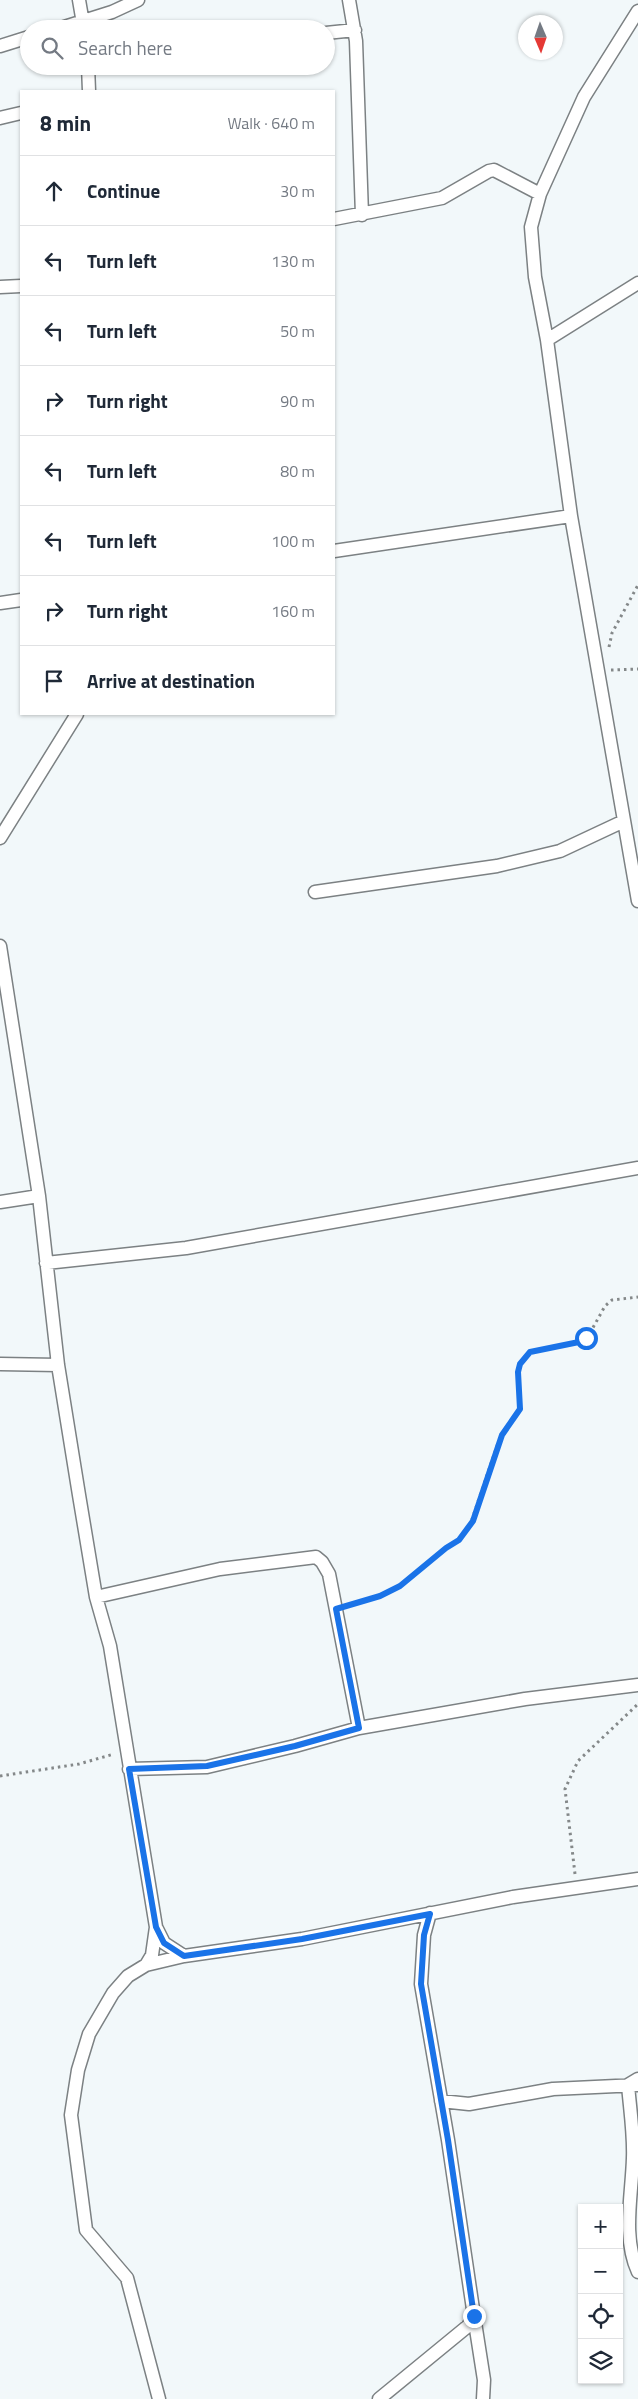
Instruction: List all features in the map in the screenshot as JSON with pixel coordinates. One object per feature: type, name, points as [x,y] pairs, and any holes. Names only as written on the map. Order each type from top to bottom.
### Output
[{"type":"street","points":[[79,0],[82,20]]},
{"type":"street","points":[[94,20],[138,0]]},
{"type":"street","points":[[349,0],[355,30],[362,215]]},
{"type":"street","points":[[638,11],[584,97],[540,194],[531,226],[535,277],[547,340],[571,516],[638,901]]},
{"type":"street","points":[[335,32],[355,30]]},
{"type":"street","points":[[0,46],[20,40]]},
{"type":"street","points":[[88,75],[89,90]]},
{"type":"street","points":[[0,118],[20,113]]},
{"type":"street","points":[[335,219],[442,198],[489,170],[494,170],[540,194]]},
{"type":"street","points":[[547,340],[638,283]]},
{"type":"street","points":[[0,287],[20,286]]},
{"type":"street","points":[[335,551],[571,516]]},
{"type":"street","points":[[0,603],[20,600]]},
{"type":"street","points":[[0,838],[76,715]]},
{"type":"street","points":[[315,892],[497,866],[560,850],[624,821]]},
{"type":"street","points":[[0,946],[39,1196],[58,1365],[96,1597],[110,1646],[156,1927],[164,1943],[184,1956]]},
{"type":"street","points":[[46,1263],[186,1248],[638,1168]]},
{"type":"street","points":[[0,1202],[39,1196]]},
{"type":"street","points":[[0,1364],[58,1365]]},
{"type":"street","points":[[96,1597],[220,1569],[316,1557],[322,1562],[329,1574],[359,1728]]},
{"type":"street","points":[[129,1769],[207,1766],[295,1746],[359,1728],[525,1699],[638,1685]]},
{"type":"street","points":[[159,2399],[127,2278],[86,2230],[71,2115],[78,2070],[89,2034],[114,1993],[128,1976],[146,1965],[184,1956],[302,1939],[513,1897],[638,1879]]},
{"type":"street","points":[[430,1914],[424,1935],[421,1984],[481,2352],[486,2397]]},
{"type":"street","points":[[146,1965],[152,1955],[156,1927]]},
{"type":"street","points":[[441,2102],[469,2104],[553,2089],[635,2083],[630,2247],[638,2272]]},
{"type":"street","points":[[381,2398],[468,2326],[474,2316]]},
{"type":"path","points":[[608,650],[612,633],[638,585]]},
{"type":"path","points":[[598,671],[638,669]]},
{"type":"path","points":[[336,1609],[380,1596],[400,1586],[446,1548],[459,1540],[473,1521],[502,1435],[520,1409],[518,1372],[520,1364],[526,1355],[530,1352],[579,1342],[590,1333],[605,1306],[612,1300],[638,1297]]},
{"type":"path","points":[[577,1889],[565,1788],[571,1772],[578,1762],[638,1704]]},
{"type":"path","points":[[0,1776],[79,1764],[126,1750]]},
{"type":"route","points":[[474,2316],[448,2140],[421,1984],[421,1957],[424,1935],[430,1914],[302,1939],[184,1956],[164,1943],[156,1927],[129,1769],[207,1766],[295,1746],[359,1728],[336,1609],[380,1596],[400,1586],[446,1548],[459,1540],[473,1521],[498,1443],[520,1409],[518,1372],[520,1364],[530,1352],[579,1342],[586,1338]]}]
